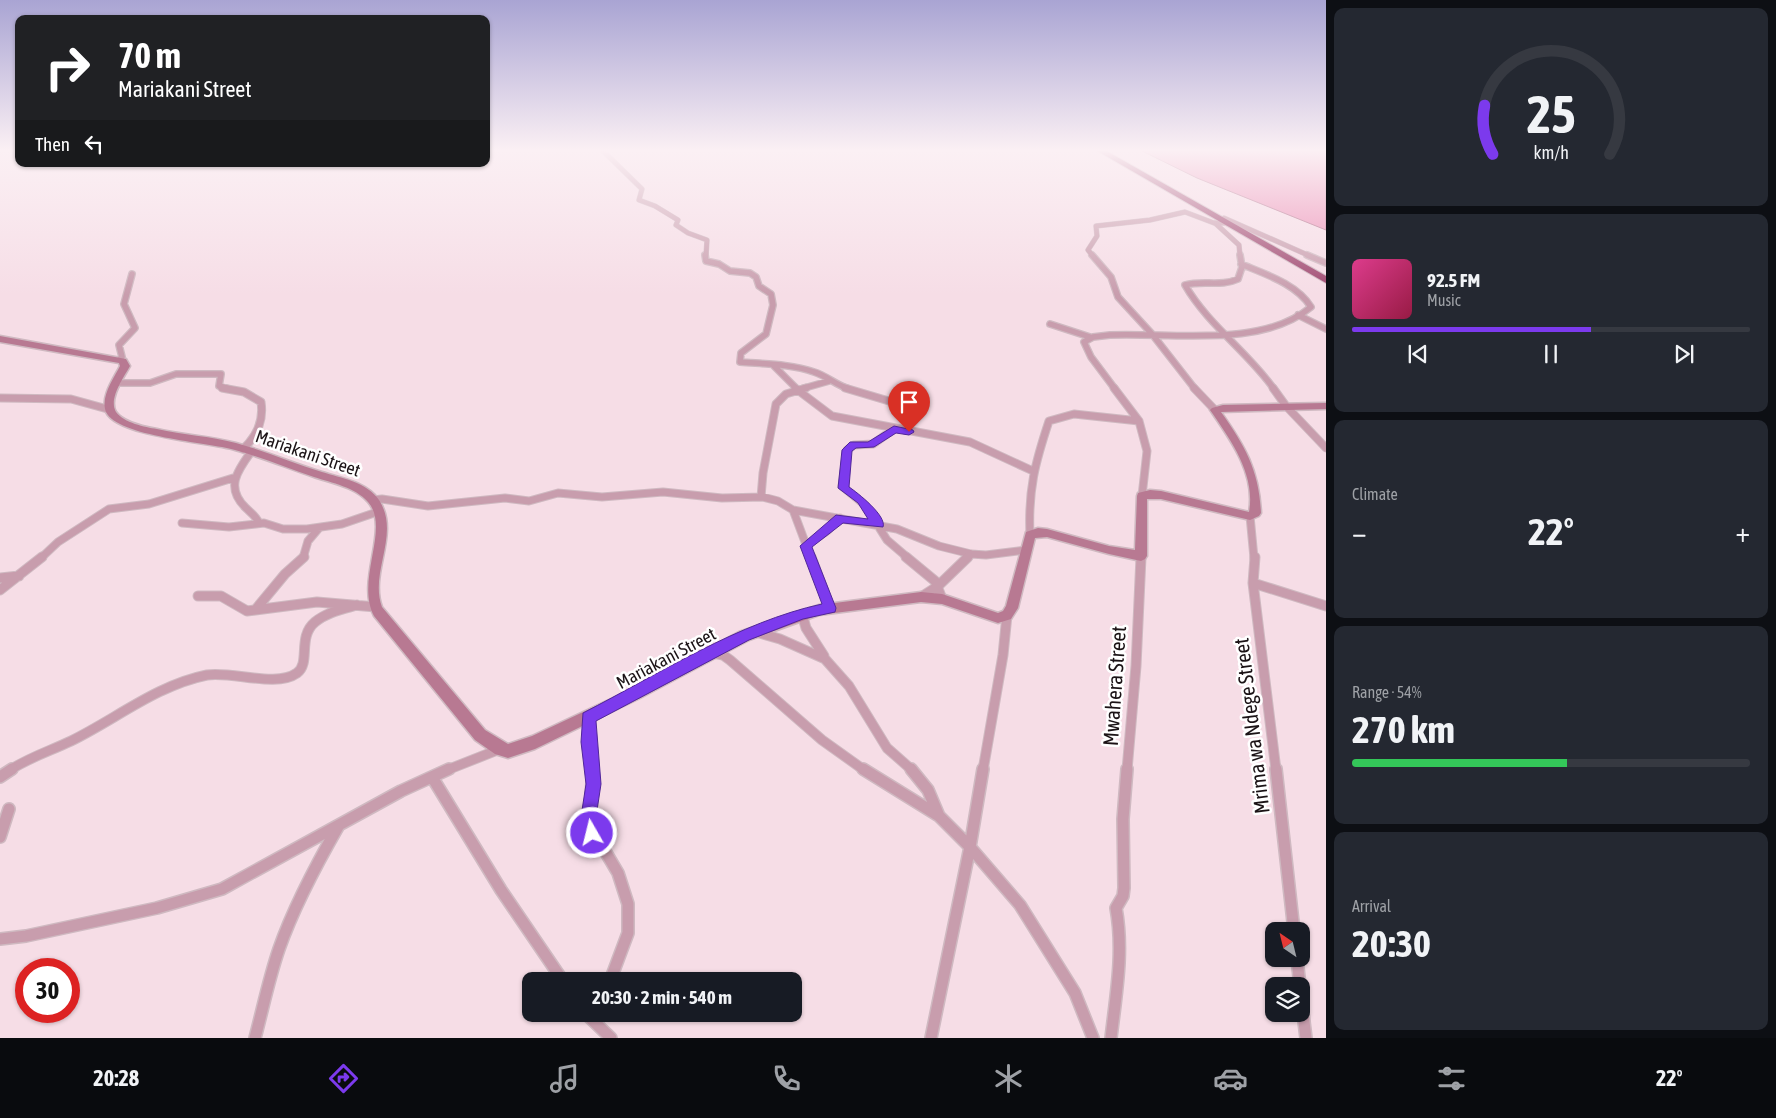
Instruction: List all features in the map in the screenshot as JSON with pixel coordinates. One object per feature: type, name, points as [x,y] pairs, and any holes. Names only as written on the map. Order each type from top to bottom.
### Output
[{"type":"highway","points":[[1182,197],[1326,280]]},
{"type":"street","points":[[640,197],[639,200],[655,206],[678,220],[676,225],[684,231],[707,240],[704,249],[706,261],[719,264],[730,272],[753,275],[759,281],[759,286],[771,294],[773,305],[767,331],[742,353],[740,361],[822,374],[829,381],[855,392],[899,404]]},
{"type":"street","points":[[1201,208],[1326,263]]},
{"type":"street","points":[[1142,496],[1150,494],[1161,495],[1250,516],[1255,514],[1253,476],[1240,446],[1215,410],[1200,396],[1152,334],[1118,297],[1111,277],[1088,250],[1097,236],[1095,226],[1150,220],[1185,212],[1214,223],[1237,242],[1241,264],[1238,279],[1235,281],[1185,285],[1203,311],[1230,336],[1259,368],[1286,406],[1326,448]]},
{"type":"street","points":[[1214,223],[1227,223]]},
{"type":"street","points":[[1050,324],[1090,337],[1128,333],[1230,336],[1275,327],[1309,310],[1311,307],[1309,301],[1288,287],[1241,264]]},
{"type":"street","points":[[120,359],[122,357],[119,345],[135,328],[124,304],[132,274]]},
{"type":"street","points":[[1298,315],[1326,329]]},
{"type":"street","points":[[1030,535],[1038,532],[1047,533],[1109,550],[1141,556],[1142,496],[1147,451],[1139,421],[1088,352],[1084,342],[1090,337]]},
{"type":"street","points":[[0,339],[120,359],[125,366],[111,396],[110,410],[88,401],[66,398],[0,398]]},
{"type":"street","points":[[773,365],[798,391],[832,416],[970,442],[1033,471]]},
{"type":"street","points":[[117,383],[150,383],[176,374],[221,374],[222,378],[219,386],[221,388],[244,392],[260,402],[259,430],[233,478],[233,491],[236,497],[256,516],[259,523]]},
{"type":"street","points":[[761,497],[762,475],[771,443],[770,429],[776,415],[776,404],[786,394],[829,381]]},
{"type":"street","points":[[1215,410],[1223,408],[1326,406]]},
{"type":"street","name":"Mariakani Street","points":[[110,410],[115,418],[128,425],[247,450],[351,485],[373,500],[380,511]]},
{"type":"street","points":[[930,1038],[970,847],[1007,615],[1016,592],[1030,535],[1029,513],[1033,471],[1049,422],[1074,414],[1139,421]]},
{"type":"street","points":[[894,429],[870,445],[854,445],[847,450],[843,488],[862,500],[887,540],[938,586],[942,599]]},
{"type":"street","points":[[0,590],[58,542],[109,509],[149,504],[233,478]]},
{"type":"street","points":[[373,500],[382,498],[428,506],[505,498],[529,501],[558,493],[602,497],[663,492],[722,498],[761,497],[778,501],[793,510],[878,524],[912,533],[938,546],[971,554],[986,555],[1026,550]]},
{"type":"street","points":[[793,510],[830,608]]},
{"type":"street","points":[[182,522],[229,527],[259,523],[283,529],[320,528],[351,522],[380,511],[380,544],[374,588],[376,607],[388,626],[480,735],[500,749]]},
{"type":"street","name":"Mrima wa Ndege Street","points":[[1250,516],[1255,548],[1253,583],[1261,637],[1293,922]]},
{"type":"street","points":[[806,546],[835,525],[840,518]]},
{"type":"street","points":[[256,609],[285,574],[303,558],[308,541],[320,528]]},
{"type":"street","points":[[921,597],[938,586],[971,554]]},
{"type":"street","name":"Mwahera Street","points":[[1111,1038],[1121,955],[1120,929],[1116,908],[1123,896],[1124,888],[1123,819],[1136,666],[1141,556]]},
{"type":"street","points":[[0,578],[19,576]]},
{"type":"street","points":[[1253,583],[1326,606]]},
{"type":"street","points":[[198,596],[221,596],[241,610],[317,602],[376,607]]},
{"type":"street","name":"Mariakani Street","points":[[500,749],[508,751],[535,742],[755,632],[802,614],[830,608],[921,597],[942,599],[988,616],[998,618],[1007,615]]},
{"type":"street","points":[[0,777],[30,757],[71,741],[140,702],[182,682],[209,675],[248,676],[281,680],[290,678],[302,667],[306,636],[310,627],[326,615],[357,605]]},
{"type":"street","points":[[802,614],[806,628],[826,659],[845,681],[887,748],[914,772],[928,790],[939,816]]},
{"type":"street","points":[[755,632],[780,639],[826,659]]},
{"type":"street","points":[[713,653],[723,655],[730,660],[784,709],[846,758],[939,816],[970,847],[1020,905],[1051,952],[1075,993],[1093,1038]]},
{"type":"street","points":[[588,717],[588,742],[594,784],[589,808],[590,824],[592,833],[605,848],[621,876],[631,914],[630,930],[614,972]]},
{"type":"street","points":[[0,939],[26,936],[157,908],[222,889],[308,844],[340,823],[432,777],[474,758],[500,749]]},
{"type":"street","points":[[432,777],[501,890],[557,972]]},
{"type":"street","points":[[0,837],[9,810]]},
{"type":"street","points":[[255,1038],[279,951],[296,906],[313,868],[340,823]]},
{"type":"street","points":[[596,1022],[611,1038]]},
{"type":"street","points":[[1304,1022],[1306,1038]]},
{"type":"shaded area","points":[[1245,197],[1326,197],[1326,230]]},
{"type":"route","points":[[592,833],[588,817],[594,784],[588,742],[588,717],[744,636],[802,614],[830,608],[806,546],[835,525],[840,518],[878,524],[862,500],[845,490],[842,486],[847,450],[857,444],[868,446],[894,429],[909,432]]}]
